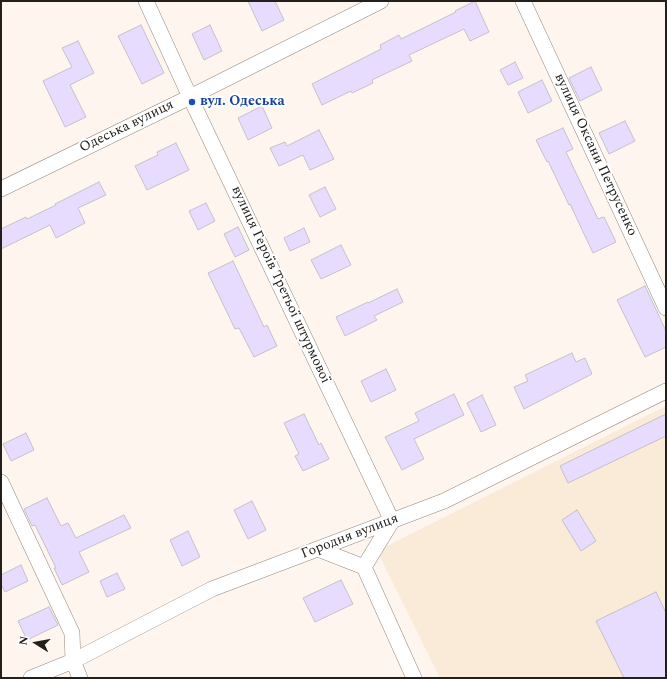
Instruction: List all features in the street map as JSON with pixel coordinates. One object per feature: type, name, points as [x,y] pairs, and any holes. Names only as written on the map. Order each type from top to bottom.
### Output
[{"type":"street","name":"вулиця Героїв Третьої штурмової","points":[[146,1],[392,521]]},
{"type":"street","name":"Одеська вулиця","points":[[1,189],[381,1]]},
{"type":"street","name":"вулиця Оксани Петрусенко","points":[[523,1],[666,308]]},
{"type":"street","name":"Городня вулиця","points":[[31,678],[73,661],[212,590],[444,501],[666,391]]},
{"type":"street","points":[[1,482],[72,633],[73,661],[80,678]]},
{"type":"street","points":[[364,566],[392,521]]},
{"type":"street","points":[[318,549],[364,566],[414,678]]},
{"type":"shaded area","points":[[666,406],[666,678],[440,678],[377,551]]},
{"type":"building","points":[[248,1],[275,1],[284,20],[262,31]]},
{"type":"building","points":[[475,1],[489,32],[470,41],[464,29],[409,55],[412,61],[372,80],[373,83],[352,93],[351,91],[322,105],[312,84],[381,49],[380,45],[399,35],[401,39]]},
{"type":"building","points":[[141,25],[164,73],[142,84],[118,36]]},
{"type":"building","points":[[210,25],[222,51],[204,60],[192,34]]},
{"type":"building","points":[[78,41],[94,73],[70,85],[86,117],[65,127],[43,81],[72,67],[62,48]]},
{"type":"building","points":[[515,62],[523,78],[508,85],[500,70]]},
{"type":"building","points":[[591,67],[602,90],[580,101],[569,78]]},
{"type":"building","points":[[542,80],[552,101],[528,113],[518,92]]},
{"type":"building","points":[[262,106],[272,128],[248,140],[238,118]]},
{"type":"building","points":[[625,121],[635,141],[609,154],[599,133]]},
{"type":"building","points":[[563,128],[573,149],[566,152],[598,219],[604,217],[616,242],[593,253],[570,204],[569,205],[536,140]]},
{"type":"building","points":[[319,130],[334,159],[310,170],[303,155],[279,166],[270,148],[285,142],[287,146]]},
{"type":"building","points":[[176,143],[189,170],[147,190],[135,166],[158,155],[157,152]]},
{"type":"building","points":[[99,182],[106,195],[78,208],[85,223],[56,238],[50,225],[1,249],[1,229],[26,217],[27,219]]},
{"type":"building","points":[[325,187],[336,209],[320,217],[309,195]]},
{"type":"building","points":[[206,203],[215,221],[198,230],[189,211]]},
{"type":"building","points":[[238,227],[249,250],[235,257],[224,234]]},
{"type":"building","points":[[304,228],[310,242],[290,251],[284,238]]},
{"type":"building","points":[[341,245],[351,265],[321,279],[311,260]]},
{"type":"building","points":[[233,261],[264,327],[267,325],[277,346],[254,357],[239,328],[235,329],[208,273]]},
{"type":"building","points":[[645,286],[666,331],[666,347],[645,357],[617,300]]},
{"type":"building","points":[[397,289],[403,302],[374,316],[377,320],[345,336],[336,317]]},
{"type":"building","points":[[572,353],[576,362],[585,358],[592,374],[524,409],[514,387],[528,381],[525,375]]},
{"type":"building","points":[[386,369],[396,390],[371,402],[361,381]]},
{"type":"building","points":[[454,394],[464,415],[414,439],[424,459],[402,470],[385,437],[419,421],[415,413]]},
{"type":"building","points":[[482,395],[496,425],[481,432],[467,403]]},
{"type":"building","points":[[304,414],[319,445],[321,443],[329,459],[303,471],[295,456],[299,454],[284,423]]},
{"type":"building","points":[[666,414],[666,436],[568,483],[560,466]]},
{"type":"building","points":[[26,433],[34,450],[11,461],[3,444]]},
{"type":"building","points":[[47,498],[61,526],[68,523],[76,538],[124,515],[131,528],[79,552],[89,572],[62,585],[54,568],[56,568],[35,525],[32,526],[24,509]]},
{"type":"building","points":[[252,501],[266,530],[248,539],[234,510]]},
{"type":"building","points":[[577,510],[596,541],[581,551],[562,520]]},
{"type":"building","points":[[188,531],[200,557],[182,566],[170,540]]},
{"type":"building","points":[[21,565],[28,581],[5,592],[1,584],[1,575]]},
{"type":"building","points":[[117,573],[125,589],[107,597],[100,581]]},
{"type":"building","points":[[341,580],[353,604],[315,622],[303,598]]},
{"type":"building","points":[[656,592],[666,613],[666,678],[624,678],[596,621]]},
{"type":"building","points":[[49,607],[58,625],[27,640],[18,621]]},
{"type":"place","name":"вул. Одеська","points":[[192,102]]}]
